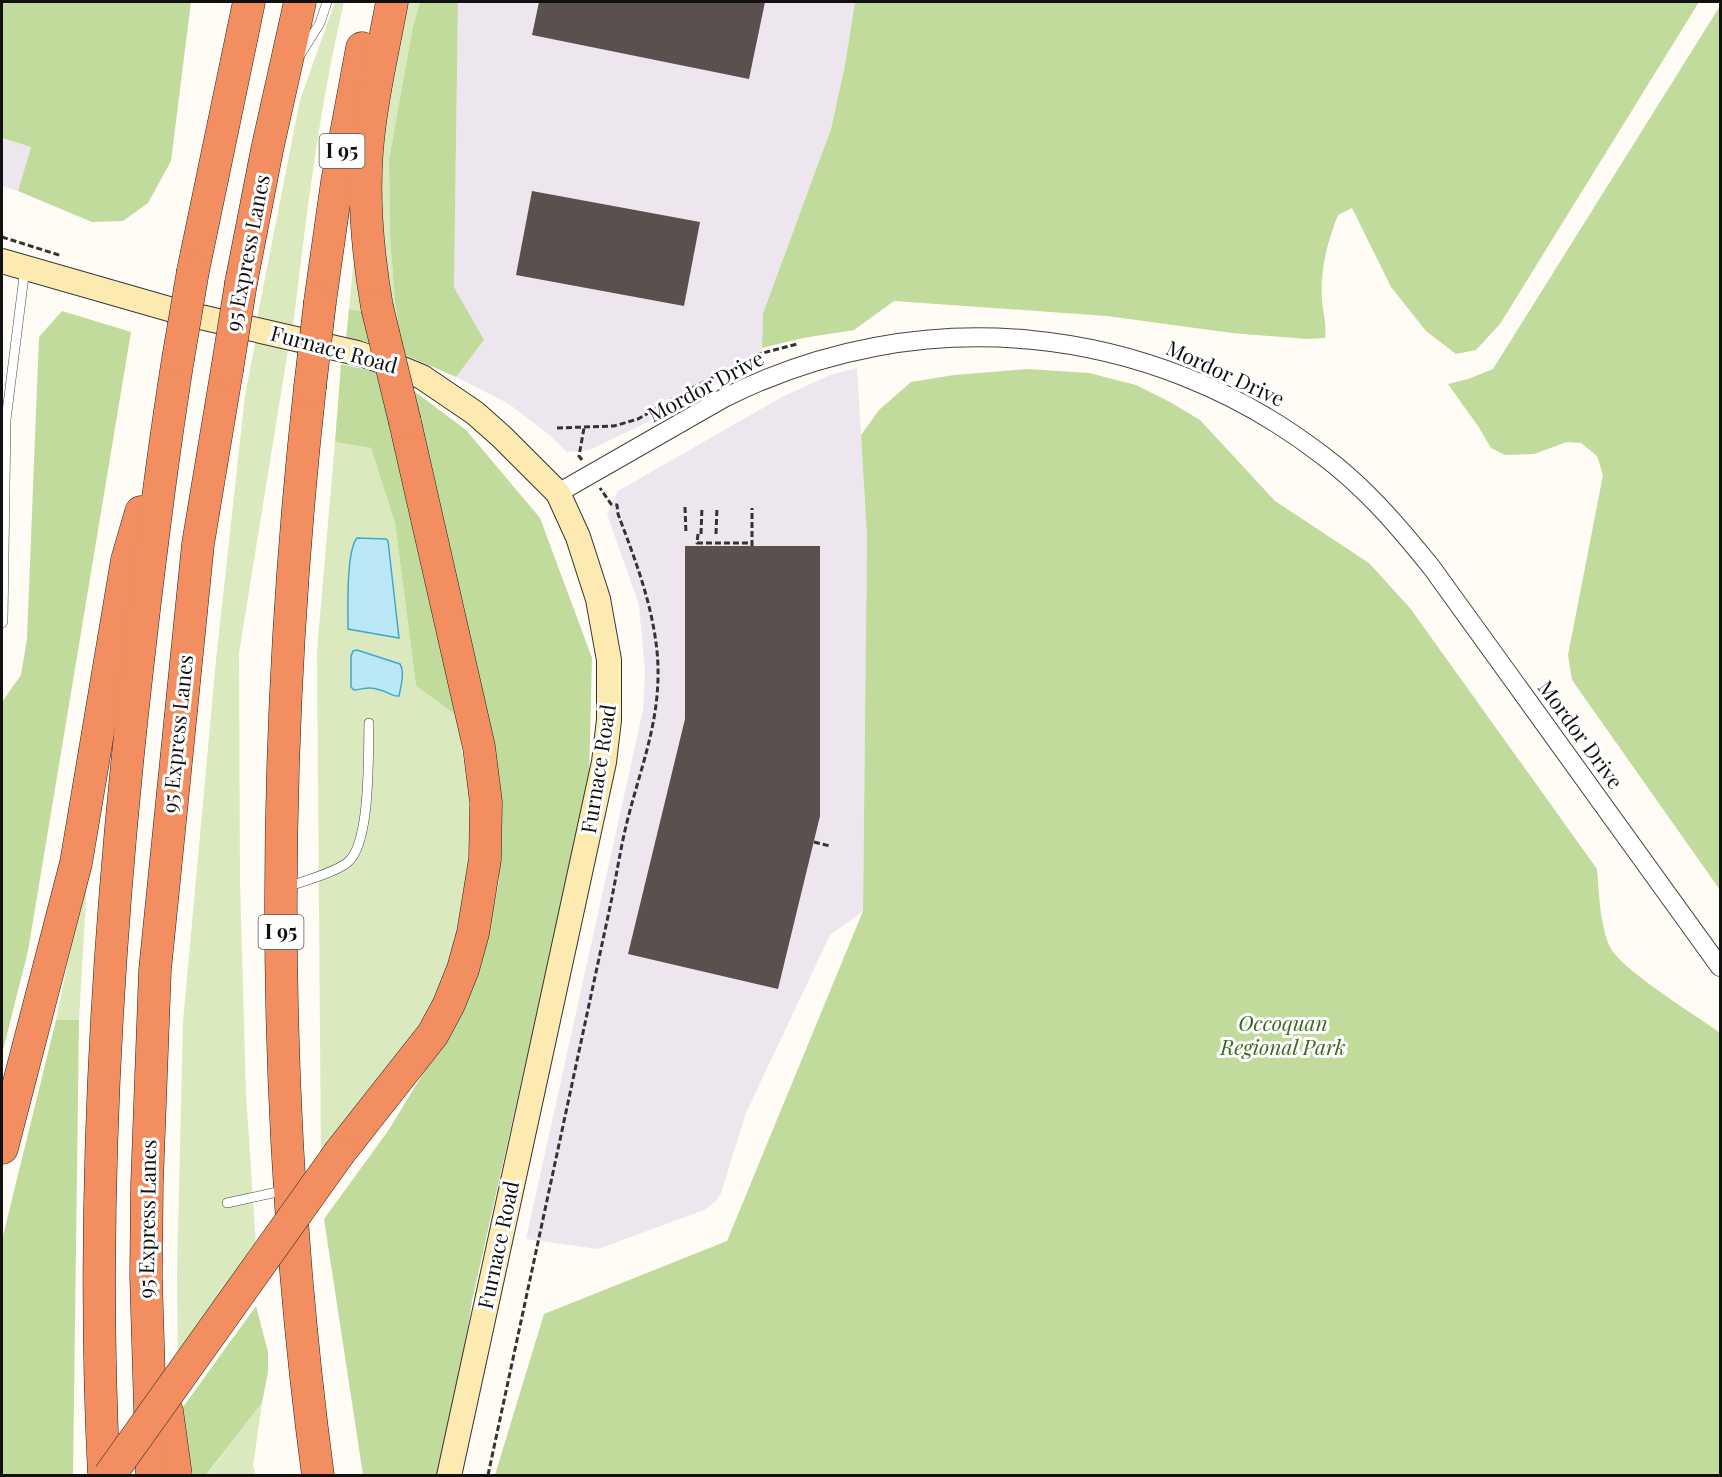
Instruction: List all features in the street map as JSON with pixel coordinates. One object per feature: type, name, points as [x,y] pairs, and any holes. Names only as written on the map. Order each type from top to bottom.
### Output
[{"type":"highway","points":[[104,1476],[99,1214],[102,1106],[109,985],[129,744],[178,359],[193,271],[249,2]]},
{"type":"highway","name":"95 Express Lanes","points":[[152,1476],[146,1276],[155,970],[198,544],[242,283],[300,2]]},
{"type":"highway","name":"I 95","points":[[318,1476],[303,1347],[290,1190],[282,996],[280,890],[287,646],[297,504],[320,302],[349,111],[372,2]]},
{"type":"highway","points":[[109,1476],[340,1152],[434,1034],[463,969],[473,933],[485,860],[486,802],[479,747],[377,307],[367,231],[365,203],[367,151],[374,96],[392,2]]},
{"type":"highway","points":[[2,1148],[76,863],[127,560],[168,425]]},
{"type":"highway","points":[[146,1276],[176,1476]]},
{"type":"main road","name":"Furnace Road","points":[[2,261],[183,313],[357,353],[422,377],[469,409],[502,437],[558,493],[578,537],[598,599],[609,660],[609,720],[596,806],[449,1476]]},
{"type":"street","name":"Mordor Drive","points":[[558,493],[724,398],[751,385],[828,357],[867,348],[952,337],[1001,337],[1054,342],[1101,350],[1148,363],[1197,381],[1241,402],[1283,427],[1323,455],[1354,482],[1404,533],[1432,568],[1720,967]]},
{"type":"lane","points":[[282,81],[315,33],[327,2]]},
{"type":"lane","points":[[2,623],[6,420],[25,268]]},
{"type":"lane","points":[[280,890],[342,866],[357,850],[365,810],[369,723]]},
{"type":"lane","points":[[227,1203],[290,1190]]},
{"type":"path","points":[[2,237],[62,256]]},
{"type":"path","points":[[557,428],[614,426],[638,419],[759,354],[797,344]]},
{"type":"path","points":[[579,456],[584,428]]},
{"type":"path","points":[[488,1476],[627,821],[652,738],[655,718],[657,662],[650,608],[617,505],[611,504]]},
{"type":"path","points":[[686,507],[686,534]]},
{"type":"path","points":[[702,507],[697,543],[752,544],[752,508]]},
{"type":"path","points":[[716,534],[717,507]]},
{"type":"path","points":[[814,842],[830,846]]},
{"type":"shaded area","points":[[458,2],[855,2],[845,65],[831,129],[763,312],[762,357],[666,413],[590,450],[567,452],[547,433],[509,404],[456,377],[484,340],[454,287]]},
{"type":"shaded area","points":[[2,138],[31,147],[18,191],[2,186]]},
{"type":"shaded area","points":[[857,368],[867,536],[863,911],[830,935],[746,1113],[721,1193],[716,1201],[704,1210],[598,1249],[526,1239],[643,710],[645,671],[639,605],[607,514],[618,491],[782,397],[830,375]]},
{"type":"green space","points":[[2,2],[191,2],[171,161],[148,203],[123,221],[92,222],[18,191],[31,147],[2,138]]},
{"type":"green space","points":[[335,2],[344,2],[320,123],[293,327],[257,319],[300,100]]},
{"type":"green space","points":[[408,2],[420,2],[413,26],[389,159],[390,236],[395,303],[403,354],[387,292],[379,199],[386,111]]},
{"type":"green space","points":[[420,2],[458,2],[454,287],[484,340],[456,377],[403,354],[395,303],[390,236],[389,159],[413,26]]},
{"type":"green space","points":[[855,2],[1699,2],[1500,324],[1476,350],[1456,354],[1426,331],[1391,287],[1352,208],[1338,215],[1325,257],[1322,300],[1325,338],[1307,339],[1232,333],[1107,316],[894,301],[854,330],[803,338],[762,348],[763,313],[831,129],[845,65]]},
{"type":"green space","points":[[1720,6],[1720,890],[1572,680],[1568,655],[1603,475],[1597,456],[1581,443],[1567,442],[1534,454],[1505,455],[1491,448],[1448,384],[1493,369]]},
{"type":"green space","points":[[355,248],[368,312],[349,309]]},
{"type":"green space","points":[[349,309],[368,312],[373,343],[346,339]]},
{"type":"green space","points":[[62,311],[131,332],[28,951],[2,1054],[2,702],[21,675],[27,639],[39,337]]},
{"type":"green space","points":[[256,338],[288,350],[239,653],[240,882],[246,1094],[256,1246],[178,1368],[177,1274],[183,1022],[216,660],[245,396]]},
{"type":"green space","points":[[341,364],[376,372],[414,519],[456,715],[416,686],[395,523],[371,448],[335,442]]},
{"type":"green space","name":"Occoquan Regional Park","points":[[1027,369],[1089,373],[1136,385],[1170,402],[1200,420],[1275,501],[1369,563],[1410,608],[1597,869],[1600,909],[1610,947],[1628,967],[1643,979],[1720,1033],[1720,1475],[495,1475],[544,1314],[727,1241],[863,911],[867,536],[861,435],[879,410],[911,382],[954,375]]},
{"type":"green space","points":[[414,391],[466,430],[540,518],[592,658],[589,779],[472,1301],[445,1475],[363,1475],[324,1219],[388,1131],[458,1016],[486,944],[499,881],[500,782]]},
{"type":"green space","points":[[335,442],[371,448],[395,523],[416,686],[456,715],[469,792],[469,855],[463,920],[434,1005],[321,1162],[317,651]]},
{"type":"green space","points":[[88,864],[79,1020],[56,1020]]},
{"type":"green space","points":[[56,1020],[79,1020],[73,1475],[2,1475],[2,1240]]},
{"type":"green space","points":[[256,1306],[268,1352],[268,1372],[262,1403],[206,1475],[194,1475],[188,1462],[183,1407]]},
{"type":"green space","points":[[262,1403],[253,1466],[256,1475],[206,1476]]},
{"type":"water","points":[[357,538],[388,541],[399,638],[348,629],[349,567],[353,545]]},
{"type":"water","points":[[357,650],[400,664],[402,684],[399,696],[376,689],[354,690],[351,687],[351,656],[353,651]]},
{"type":"building","points":[[539,2],[765,2],[749,79],[532,35]]},
{"type":"building","points":[[532,191],[700,222],[684,306],[516,275]]},
{"type":"building","points":[[685,546],[820,546],[820,816],[778,989],[628,954],[685,719]]}]
